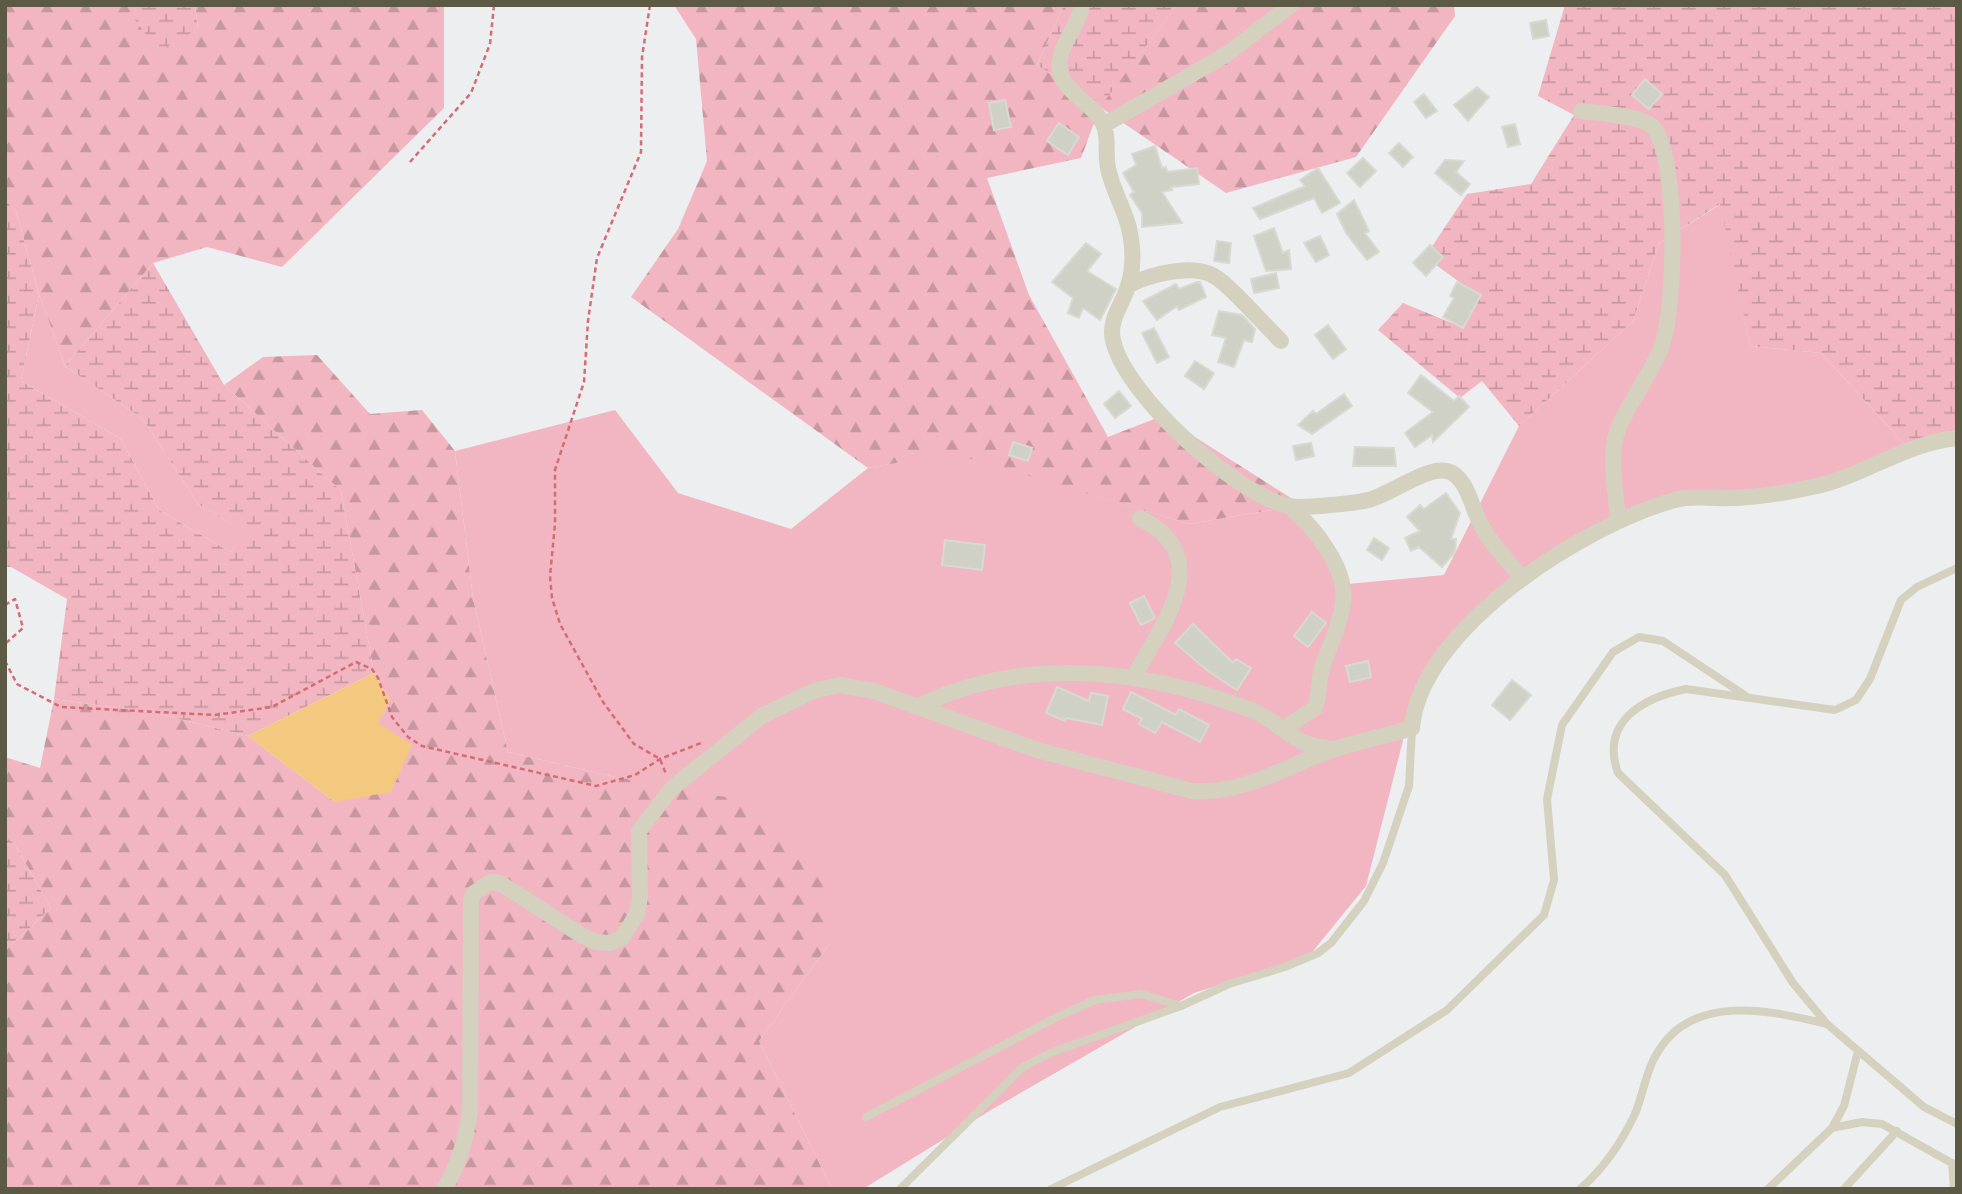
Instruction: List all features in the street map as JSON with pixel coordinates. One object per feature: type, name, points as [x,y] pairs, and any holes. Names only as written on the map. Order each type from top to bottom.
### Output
[{"type":"street","points":[[1082,5],[1081,16],[1059,57],[1062,80],[1104,125],[1108,168],[1129,227],[1133,265],[1129,285],[1112,322],[1113,341],[1137,387],[1154,411],[1217,466],[1252,489],[1290,507],[1322,538],[1336,569],[1344,600],[1339,623],[1321,669],[1315,708],[1284,728]]},
{"type":"street","points":[[1104,125],[1227,54],[1291,5]]},
{"type":"street","points":[[1581,111],[1640,120],[1653,126],[1666,155],[1671,286],[1667,332],[1661,350],[1615,438],[1618,519]]},
{"type":"street","points":[[1129,285],[1149,275],[1186,271],[1213,275],[1281,341]]},
{"type":"street","points":[[444,1189],[453,1175],[466,1136],[470,1111],[471,901],[474,893],[490,882],[500,883],[596,942],[610,943],[622,938],[637,914],[640,897],[639,831],[672,788],[763,715],[816,690],[840,685],[874,691],[1037,750],[1213,793],[1334,749],[1412,729],[1413,708],[1447,647],[1522,578],[1618,519],[1678,499],[1731,498],[1814,487],[1931,442],[1957,439]]},
{"type":"street","points":[[1290,507],[1369,500],[1433,472],[1446,471],[1457,477],[1480,525],[1522,578]]},
{"type":"street","points":[[1133,678],[1173,604],[1181,582],[1178,553],[1172,542],[1157,527],[1140,519]]},
{"type":"street","points":[[917,707],[947,692],[1041,672],[1093,673],[1206,693],[1258,713],[1306,744],[1334,749]]},
{"type":"lane","points":[[1957,568],[1917,587],[1902,600],[1870,679],[1856,700],[1835,710],[1686,689],[1667,693],[1624,719],[1613,738],[1611,754],[1618,773],[1726,875],[1793,983],[1826,1024],[1924,1107],[1957,1124]]},
{"type":"lane","points":[[1051,1189],[1220,1107],[1349,1073],[1447,1010],[1544,915],[1554,880],[1547,799],[1562,725],[1613,652],[1639,637],[1663,641],[1749,698]]},
{"type":"lane","points":[[900,1189],[1023,1067],[1050,1053],[1318,953],[1344,930],[1364,901],[1387,850],[1409,786],[1412,729]]},
{"type":"lane","points":[[866,1117],[1057,1017],[1095,1000],[1141,994],[1181,1006]]},
{"type":"lane","points":[[1580,1189],[1599,1173],[1634,1116],[1656,1055],[1680,1024],[1736,1009],[1782,1013],[1826,1024]]},
{"type":"lane","points":[[1768,1189],[1832,1128],[1844,1106],[1858,1051]]},
{"type":"lane","points":[[1832,1128],[1863,1122],[1882,1124],[1897,1131],[1954,1164],[1954,1189]]},
{"type":"lane","points":[[1844,1189],[1897,1131]]},
{"type":"path","points":[[410,162],[471,93],[490,44],[494,5]]},
{"type":"path","points":[[5,661],[17,684],[61,707],[215,715],[272,707],[356,662],[372,669],[392,717],[408,737],[422,746],[596,786],[635,775],[660,759],[634,744],[603,702],[560,624],[552,598],[550,576],[555,524],[555,470],[584,382],[588,321],[597,258],[641,152],[642,57],[650,5]]},
{"type":"path","points":[[5,606],[16,598],[23,628],[5,644]]},
{"type":"green space","points":[[5,5],[136,5],[135,20],[198,29],[195,5],[444,5],[444,108],[282,267],[207,247],[153,263],[65,366],[39,294],[16,211],[5,200]]},
{"type":"green space","points":[[136,5],[195,5],[198,29],[159,51],[134,19]]},
{"type":"green space","points":[[674,5],[1064,5],[1037,65],[1100,106],[1177,5],[1454,5],[1455,16],[1356,157],[1226,193],[1100,107],[1081,158],[987,178],[1029,295],[1108,437],[1162,416],[1302,505],[1189,524],[952,453],[868,468],[631,297],[678,229],[707,161],[696,39]]},
{"type":"green space","points":[[1064,5],[1177,5],[1100,107],[1037,65]]},
{"type":"green space","points":[[1565,5],[1957,5],[1957,436],[1912,452],[1821,353],[1750,346],[1720,204],[1659,243],[1633,321],[1519,426],[1482,381],[1460,398],[1378,330],[1403,303],[1454,324],[1476,294],[1425,257],[1467,194],[1531,184],[1574,115],[1538,96]]},
{"type":"green space","points":[[5,200],[16,211],[39,294],[21,381],[121,439],[159,510],[230,552],[247,534],[198,504],[143,419],[65,366],[153,263],[224,385],[341,491],[374,673],[248,736],[155,713],[54,699],[67,599],[11,567],[5,567]]},
{"type":"green space","points":[[1721,204],[1750,346],[1821,353],[1912,452],[1800,491],[1630,512],[1458,626],[1413,701],[1366,886],[1309,956],[1194,993],[991,1110],[863,1189],[832,1189],[759,1041],[830,943],[615,777],[508,752],[473,598],[455,451],[615,410],[678,493],[791,529],[868,468],[952,452],[1189,524],[1302,505],[1337,585],[1444,575],[1519,426],[1633,321],[1659,243]]},
{"type":"green space","points":[[39,294],[65,366],[143,419],[198,504],[248,534],[230,552],[159,510],[121,439],[21,381]]},
{"type":"green space","points":[[317,355],[370,414],[422,410],[455,451],[473,598],[508,752],[615,777],[747,801],[828,868],[830,943],[759,1041],[832,1189],[5,1189],[5,951],[51,908],[14,843],[5,837],[5,757],[40,768],[54,699],[155,713],[248,736],[335,802],[390,700],[374,673],[341,491],[224,385],[263,357]]},
{"type":"green space","points":[[5,837],[14,843],[51,908],[5,951]]},
{"type":"shaded area","points":[[374,673],[390,700],[378,723],[412,745],[391,792],[335,802],[248,736]]},
{"type":"building","points":[[1546,20],[1549,36],[1533,39],[1530,23]]},
{"type":"building","points":[[1645,79],[1662,94],[1649,109],[1632,95]]},
{"type":"building","points":[[1477,87],[1489,97],[1468,121],[1454,105]]},
{"type":"building","points":[[1424,94],[1437,111],[1426,118],[1414,102]]},
{"type":"building","points":[[1005,100],[1011,127],[994,130],[989,103]]},
{"type":"building","points":[[1059,123],[1079,137],[1068,155],[1047,141]]},
{"type":"building","points":[[1515,124],[1520,144],[1508,147],[1502,127]]},
{"type":"building","points":[[1399,143],[1413,157],[1403,167],[1389,153]]},
{"type":"building","points":[[1155,146],[1162,168],[1166,167],[1167,172],[1197,168],[1199,184],[1171,187],[1172,190],[1162,192],[1182,223],[1142,227],[1142,213],[1130,195],[1134,192],[1123,173],[1136,165],[1132,154]]},
{"type":"building","points":[[1363,158],[1376,171],[1360,187],[1347,173]]},
{"type":"building","points":[[1445,160],[1464,161],[1456,172],[1470,184],[1461,195],[1435,173]]},
{"type":"building","points":[[1318,168],[1340,203],[1322,213],[1314,198],[1260,219],[1253,208],[1305,186],[1300,180]]},
{"type":"building","points":[[1354,200],[1369,231],[1365,233],[1379,252],[1367,260],[1346,233],[1337,214]]},
{"type":"building","points":[[1274,228],[1283,253],[1289,250],[1291,269],[1266,271],[1254,236]]},
{"type":"building","points":[[1320,236],[1329,255],[1316,262],[1304,243]]},
{"type":"building","points":[[1217,241],[1231,243],[1229,263],[1214,261]]},
{"type":"building","points":[[1086,243],[1101,254],[1087,271],[1116,289],[1100,320],[1083,308],[1079,318],[1068,313],[1073,298],[1052,282]]},
{"type":"building","points":[[1430,245],[1443,257],[1426,276],[1413,263]]},
{"type":"building","points":[[1276,273],[1279,288],[1254,293],[1251,279]]},
{"type":"building","points":[[1200,282],[1206,297],[1179,310],[1177,306],[1157,320],[1143,301],[1176,284],[1179,289]]},
{"type":"building","points":[[1457,282],[1481,295],[1463,328],[1443,317],[1454,298],[1450,296]]},
{"type":"building","points":[[1219,311],[1242,315],[1255,329],[1252,342],[1244,340],[1234,367],[1218,362],[1226,338],[1212,335]]},
{"type":"building","points":[[1328,325],[1346,349],[1333,359],[1315,335]]},
{"type":"building","points":[[1154,328],[1169,357],[1157,363],[1142,333]]},
{"type":"building","points":[[1195,361],[1214,373],[1204,389],[1185,376]]},
{"type":"building","points":[[1421,375],[1454,401],[1459,396],[1469,407],[1433,442],[1432,435],[1415,447],[1405,433],[1433,412],[1408,393]]},
{"type":"building","points":[[1119,391],[1131,406],[1115,418],[1104,404]]},
{"type":"building","points":[[1344,394],[1352,406],[1312,434],[1298,425],[1313,411],[1316,414]]},
{"type":"building","points":[[1013,442],[1032,448],[1028,461],[1009,455]]},
{"type":"building","points":[[1311,443],[1314,456],[1296,460],[1293,446]]},
{"type":"building","points":[[1355,447],[1394,448],[1396,466],[1353,466]]},
{"type":"building","points":[[1446,493],[1460,513],[1451,539],[1456,539],[1455,552],[1442,567],[1419,547],[1411,551],[1405,538],[1420,531],[1407,517],[1420,505],[1424,509]]},
{"type":"building","points":[[1374,538],[1389,548],[1382,560],[1367,550]]},
{"type":"building","points":[[945,540],[985,545],[982,570],[942,565]]},
{"type":"building","points":[[1144,596],[1155,618],[1141,625],[1130,603]]},
{"type":"building","points":[[1312,612],[1326,623],[1308,647],[1294,636]]},
{"type":"building","points":[[1193,624],[1233,663],[1236,659],[1251,668],[1237,690],[1208,671],[1175,643]]},
{"type":"building","points":[[1368,661],[1371,677],[1350,682],[1346,666]]},
{"type":"building","points":[[1512,680],[1531,695],[1510,720],[1492,705]]},
{"type":"building","points":[[1057,687],[1089,701],[1091,693],[1108,696],[1102,725],[1066,718],[1065,721],[1046,713]]},
{"type":"building","points":[[1131,692],[1176,715],[1179,709],[1209,725],[1200,742],[1162,722],[1155,733],[1139,724],[1142,719],[1123,709]]}]
